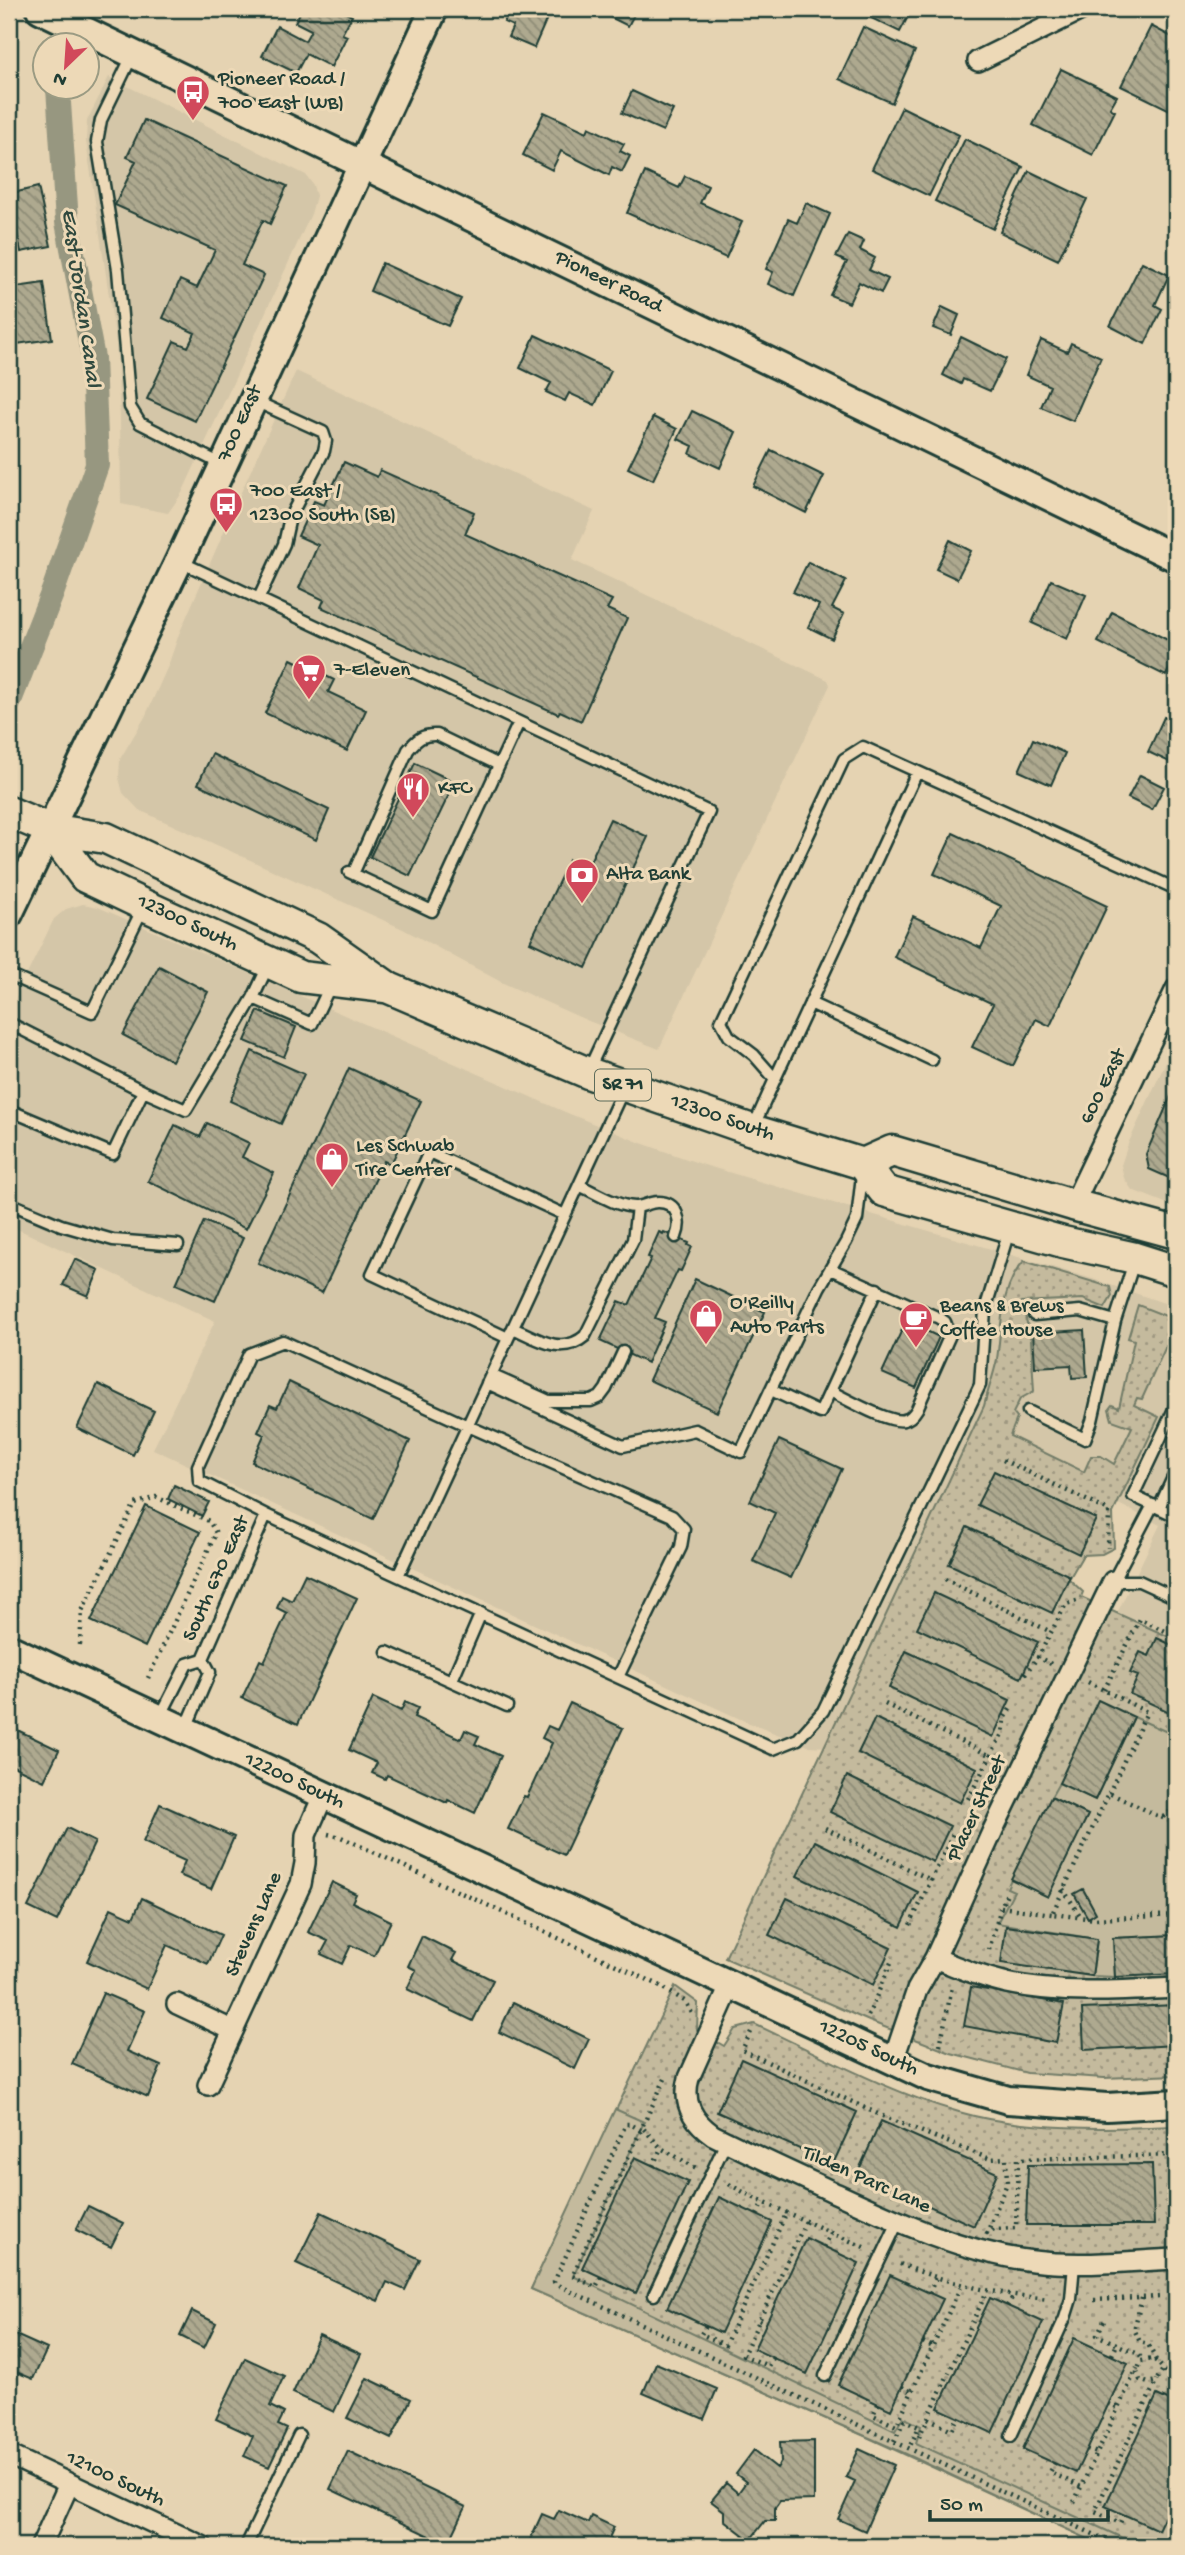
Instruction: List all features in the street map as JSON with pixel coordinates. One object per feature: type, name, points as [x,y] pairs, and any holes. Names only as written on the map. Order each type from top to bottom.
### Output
[{"type":"main road","name":"12300 South","points":[[9,812],[49,829],[106,838],[318,937],[389,988],[588,1073],[752,1130],[863,1164]]},
{"type":"main road","name":"12300 South","points":[[49,829],[85,877],[144,905],[301,977],[389,988]]},
{"type":"main road","points":[[1176,1233],[892,1151],[863,1164],[884,1191],[1063,1242],[1135,1258],[1176,1272]]},
{"type":"street","name":"Pioneer Road","points":[[40,9],[1176,558]]},
{"type":"street","name":"700 East","points":[[9,914],[179,561],[434,9]]},
{"type":"street","points":[[978,61],[1083,9]]},
{"type":"street","name":"600 East","points":[[1073,1205],[1176,989]]},
{"type":"street","name":"Placer Street","points":[[893,2061],[917,1990],[935,1958],[993,1830],[1113,1581]]},
{"type":"street","name":"12200 South","points":[[9,1648],[579,1915]]},
{"type":"street","name":"Stevens Lane","points":[[208,2085],[301,1884],[306,1835],[323,1796]]},
{"type":"street","name":"12205 South","points":[[579,1915],[928,2077],[1008,2100],[1107,2107],[1176,2103]]},
{"type":"street","points":[[935,1958],[1007,1983],[1044,1989],[1094,1991],[1176,1988]]},
{"type":"street","name":"Tilden Parc Lane","points":[[732,1984],[689,2078],[686,2092],[688,2105],[702,2128],[726,2142],[898,2222],[946,2241],[1033,2261],[1074,2264],[1176,2259]]},
{"type":"street","points":[[177,2004],[232,2030]]},
{"type":"street","points":[[1176,2259],[1176,2272]]},
{"type":"street","name":"12100 South","points":[[9,2455],[202,2546]]},
{"type":"street","points":[[41,2546],[69,2484]]},
{"type":"lane","points":[[133,54],[101,120],[97,142],[118,270],[131,407],[140,423],[223,465]]},
{"type":"lane","points":[[252,400],[323,432],[326,441],[324,451],[290,517],[284,544],[259,598]]},
{"type":"lane","points":[[179,561],[709,812],[588,1073]]},
{"type":"lane","points":[[499,765],[438,735],[427,734],[416,740],[408,750],[351,873],[432,911],[519,722]]},
{"type":"lane","points":[[775,1079],[754,1055],[729,1037],[721,1021],[844,759],[863,747],[1176,890]]},
{"type":"lane","points":[[752,1130],[917,772]]},
{"type":"lane","points":[[9,975],[92,1012],[144,905]]},
{"type":"lane","points":[[9,1023],[186,1111],[253,998],[269,962]]},
{"type":"lane","points":[[253,998],[312,1024],[332,981]]},
{"type":"lane","points":[[810,1003],[932,1060]]},
{"type":"lane","points":[[398,1576],[624,1086]]},
{"type":"lane","points":[[9,1110],[113,1154],[143,1091]]},
{"type":"lane","points":[[565,1215],[429,1152],[372,1274],[510,1333],[563,1347],[575,1344],[585,1336],[633,1240],[637,1207]]},
{"type":"lane","points":[[489,1379],[623,1446],[695,1430],[741,1452],[819,1288],[857,1219],[863,1164]]},
{"type":"lane","points":[[579,1185],[615,1202],[637,1207],[659,1201],[674,1209],[679,1214],[680,1221],[676,1237]]},
{"type":"lane","points":[[9,1203],[61,1225],[113,1240],[178,1245]]},
{"type":"lane","points":[[618,1677],[681,1547],[684,1529],[672,1516],[468,1426],[284,1340],[249,1354],[198,1466],[199,1481],[266,1515],[773,1749],[798,1739],[823,1711],[980,1385],[985,1310],[1010,1227]]},
{"type":"lane","points":[[1028,1411],[1085,1439],[1092,1421],[1115,1321],[1135,1258]]},
{"type":"lane","points":[[830,1391],[888,1418],[904,1420],[912,1416],[917,1409],[949,1342],[949,1329],[945,1322],[831,1269]]},
{"type":"lane","points":[[771,1390],[820,1413],[877,1289]]},
{"type":"lane","points":[[1034,1315],[1080,1311],[1115,1321]]},
{"type":"lane","points":[[489,1379],[549,1401],[591,1401],[600,1397],[606,1389],[624,1352]]},
{"type":"lane","points":[[1176,1405],[1133,1496],[1176,1516]]},
{"type":"lane","points":[[1176,1471],[1113,1581],[1139,1581],[1176,1598]]},
{"type":"lane","name":"South 670 East","points":[[159,1719],[187,1664],[203,1659],[266,1515]]},
{"type":"lane","points":[[452,1680],[481,1613]]},
{"type":"lane","points":[[387,1652],[507,1706]]},
{"type":"lane","name":"South 670 East","points":[[185,1732],[210,1672],[203,1659]]},
{"type":"lane","points":[[654,2295],[726,2142]]},
{"type":"lane","points":[[825,2376],[898,2222]]},
{"type":"lane","points":[[1011,2436],[1065,2318],[1071,2299],[1074,2264]]},
{"type":"lane","points":[[246,2546],[299,2435]]},
{"type":"path","points":[[1003,1460],[1109,1511],[1108,1548]]},
{"type":"path","points":[[80,1645],[82,1611],[135,1504],[156,1497],[209,1521],[216,1533],[148,1678]]},
{"type":"path","points":[[945,1579],[1051,1632]]},
{"type":"path","points":[[1025,1674],[1038,1657],[1066,1604],[1084,1598]]},
{"type":"path","points":[[1104,1690],[1140,1619],[1176,1636]]},
{"type":"path","points":[[1038,1657],[1057,1667]]},
{"type":"path","points":[[1052,1914],[1147,1712],[1088,1682]]},
{"type":"path","points":[[885,1704],[991,1756]]},
{"type":"path","points":[[968,1799],[1003,1732],[1005,1717],[1010,1709]]},
{"type":"path","points":[[1109,1793],[1176,1824]]},
{"type":"path","points":[[1162,1818],[1176,1807]]},
{"type":"path","points":[[825,1828],[931,1880]]},
{"type":"path","points":[[323,1832],[341,1837],[659,1985],[687,2002],[693,2010],[694,2019]]},
{"type":"path","points":[[910,1925],[953,1834]]},
{"type":"path","points":[[1063,1889],[1081,1918]]},
{"type":"path","points":[[989,1950],[1008,1891]]},
{"type":"path","points":[[1001,1907],[1095,1919],[1176,1915]]},
{"type":"path","points":[[868,2016],[893,1958]]},
{"type":"path","points":[[940,2046],[952,1987]]},
{"type":"path","points":[[751,2032],[742,2050],[880,2115],[990,2159],[1006,2158],[1007,2183],[987,2233],[994,2229],[1016,2228],[1018,2159],[1176,2155]]},
{"type":"path","points":[[601,2277],[596,2287],[572,2276],[604,2216],[642,2128],[630,2124],[626,2124],[555,2284],[1119,2546]]},
{"type":"path","points":[[653,2166],[661,2148]]},
{"type":"path","points":[[729,2184],[866,2248]]},
{"type":"path","points":[[757,2215],[763,2202]]},
{"type":"path","points":[[706,2326],[701,2334],[725,2345],[787,2212]]},
{"type":"path","points":[[773,2357],[768,2366],[743,2355],[806,2221]]},
{"type":"path","points":[[824,2247],[831,2232]]},
{"type":"path","points":[[753,2263],[762,2267]]},
{"type":"path","points":[[900,2264],[961,2286],[1049,2299]]},
{"type":"path","points":[[929,2293],[936,2278]]},
{"type":"path","points":[[878,2404],[873,2415],[896,2426],[961,2286]]},
{"type":"path","points":[[773,2291],[780,2294]]},
{"type":"path","points":[[919,2437],[976,2322],[987,2291]]},
{"type":"path","points":[[1007,2306],[1014,2295]]},
{"type":"path","points":[[1094,2300],[1160,2297]]},
{"type":"path","points":[[1142,2298],[1135,2331],[1140,2342],[1148,2344],[1162,2371],[1176,2382]]},
{"type":"path","points":[[759,2320],[766,2324]]},
{"type":"path","points":[[1104,2321],[1097,2335],[1138,2354],[1143,2360]]},
{"type":"path","points":[[923,2342],[933,2347]]},
{"type":"path","points":[[1112,2355],[1117,2344]]},
{"type":"path","points":[[1074,2502],[1137,2368],[1143,2360],[1149,2358],[1156,2361]]},
{"type":"path","points":[[1137,2368],[1138,2376],[1144,2382],[1152,2383],[1157,2380]]},
{"type":"path","points":[[1124,2514],[1120,2523],[1095,2511],[1114,2479],[1162,2371]]},
{"type":"path","points":[[902,2387],[912,2392]]},
{"type":"path","points":[[1109,2404],[1118,2408]]},
{"type":"path","points":[[928,2418],[952,2430],[958,2417]]},
{"type":"path","points":[[894,2441],[904,2421],[919,2427],[909,2448]]},
{"type":"path","points":[[1087,2449],[1097,2453]]},
{"type":"path","points":[[1055,2463],[1050,2472],[1081,2487]]},
{"type":"shaded area","points":[[109,77],[306,175],[316,196],[311,214],[182,493],[168,513],[121,504],[116,342],[86,141],[87,121],[96,102],[102,102],[102,91]]},
{"type":"shaded area","points":[[296,371],[594,511],[572,560],[828,680],[830,685],[659,1049],[503,983],[403,929],[139,810],[123,793],[119,778],[120,759],[145,717]]},
{"type":"shaded area","points":[[83,904],[98,907],[641,1143],[704,1165],[1093,1279],[1176,1307],[1176,1731],[1083,1683],[1160,1525],[979,1433],[830,1747],[808,1746],[751,1724],[153,1449],[215,1321],[9,1225],[9,1011],[54,919],[66,909]]},
{"type":"shaded area","points":[[1176,1040],[1176,1207],[1132,1190],[1124,1178],[1121,1165]]},
{"type":"shaded area","points":[[1024,1261],[1110,1287],[1112,1296],[1105,1308],[1083,1299],[1022,1302],[1031,1340],[1034,1391],[1020,1399],[1013,1413],[1017,1418],[1010,1436],[1084,1472],[1091,1456],[1101,1456],[1114,1464],[1132,1427],[1112,1420],[1109,1409],[1112,1405],[1119,1408],[1134,1340],[1128,1338],[1138,1305],[1176,1320],[1176,1350],[1166,1346],[1142,1399],[1137,1398],[1134,1405],[1159,1417],[1113,1513],[1114,1548],[1102,1554],[1083,1555],[1069,1579],[1083,1592],[1081,1597],[1176,1640],[1176,2075],[1104,2078],[1027,2073],[951,2053],[869,2021],[725,1958],[984,1406],[997,1359],[1006,1294],[1016,1271]]},
{"type":"shaded area","points":[[1134,1717],[1176,1736],[1176,1935],[1113,1938],[1115,1977],[1092,1976],[1097,1939],[997,1923],[1014,1891],[1007,1888],[1011,1879],[1047,1896],[1088,1815],[1051,1797],[1059,1783],[1095,1800]]},
{"type":"shaded area","points":[[675,1986],[698,2003],[697,2030],[724,2046],[735,2029],[754,2024],[881,2084],[959,2112],[1038,2126],[1176,2126],[1176,2546],[1103,2546],[867,2437],[531,2289]]},
{"type":"shaded area","points":[[615,2109],[644,2122],[573,2276],[895,2431],[903,2417],[921,2426],[916,2443],[1140,2546],[1103,2546],[904,2453],[531,2289]]},
{"type":"building","points":[[302,9],[337,9],[352,16],[342,34],[347,36],[331,67],[306,54],[296,73],[262,56],[277,26],[305,41],[311,30],[295,22]]},
{"type":"building","points":[[510,9],[551,9],[534,48],[508,37],[513,26],[504,22]]},
{"type":"building","points":[[607,9],[637,9],[628,26],[604,14]]},
{"type":"building","points":[[866,9],[912,9],[900,32],[863,14]]},
{"type":"building","points":[[1151,26],[1176,39],[1176,113],[1121,86]]},
{"type":"building","points":[[863,27],[915,51],[892,103],[839,79]]},
{"type":"building","points":[[1061,69],[1117,96],[1110,108],[1115,111],[1093,155],[1033,125]]},
{"type":"building","points":[[632,91],[673,110],[663,131],[622,113]]},
{"type":"building","points":[[902,107],[959,135],[929,196],[872,169]]},
{"type":"building","points":[[544,112],[587,132],[589,127],[624,144],[620,151],[630,156],[622,172],[612,167],[609,175],[561,151],[552,170],[523,155]]},
{"type":"building","points":[[144,120],[287,186],[270,224],[263,220],[242,265],[264,275],[195,421],[147,399],[174,341],[188,347],[195,333],[163,318],[180,280],[197,288],[215,250],[115,205],[136,161],[127,157]]},
{"type":"building","points":[[965,139],[1023,167],[993,229],[935,201]]},
{"type":"building","points":[[1029,171],[1087,199],[1058,260],[1000,232]]},
{"type":"building","points":[[645,172],[679,188],[685,176],[708,186],[700,203],[742,222],[726,258],[627,213]]},
{"type":"building","points":[[38,187],[51,246],[21,252],[9,194]]},
{"type":"building","points":[[806,203],[830,214],[794,296],[768,284],[773,272],[766,269],[788,219],[797,223]]},
{"type":"building","points":[[848,234],[864,241],[860,250],[875,258],[869,270],[888,279],[881,293],[859,282],[849,303],[830,295],[847,262],[836,257]]},
{"type":"building","points":[[1142,262],[1169,275],[1155,305],[1162,309],[1145,344],[1110,326]]},
{"type":"building","points":[[382,263],[461,299],[448,326],[370,291]]},
{"type":"building","points":[[44,283],[52,339],[9,345],[9,288]]},
{"type":"building","points":[[942,307],[959,315],[951,335],[933,328]]},
{"type":"building","points":[[535,335],[611,371],[595,405],[569,393],[565,401],[546,392],[551,383],[520,368]]},
{"type":"building","points":[[961,337],[1006,359],[990,391],[963,379],[961,384],[943,375]]},
{"type":"building","points":[[1041,340],[1067,352],[1071,343],[1101,357],[1073,421],[1041,407],[1050,386],[1026,375]]},
{"type":"building","points":[[692,411],[736,432],[720,468],[690,454],[693,446],[678,439]]},
{"type":"building","points":[[653,417],[677,429],[653,480],[628,468]]},
{"type":"building","points":[[771,450],[824,476],[806,513],[753,486]]},
{"type":"building","points":[[344,462],[377,477],[380,470],[474,512],[465,534],[612,600],[607,609],[627,618],[581,721],[560,711],[558,714],[321,607],[324,600],[299,588],[318,545],[298,536],[314,501],[324,505]]},
{"type":"building","points":[[950,540],[971,551],[957,579],[936,569]]},
{"type":"building","points":[[808,562],[846,581],[832,608],[844,614],[832,639],[808,627],[819,605],[793,592]]},
{"type":"building","points":[[1051,580],[1086,595],[1067,639],[1032,623]]},
{"type":"building","points":[[1112,612],[1176,644],[1176,654],[1166,676],[1098,642]]},
{"type":"building","name":"7-Eleven","points":[[291,659],[334,680],[328,692],[366,710],[347,751],[265,713]]},
{"type":"building","points":[[1164,717],[1176,723],[1176,765],[1148,752]]},
{"type":"building","points":[[1033,739],[1065,753],[1051,785],[1019,771]]},
{"type":"building","points":[[212,754],[329,810],[316,840],[198,784]]},
{"type":"building","name":"KFC","points":[[415,763],[455,782],[410,876],[370,857]]},
{"type":"building","points":[[1140,775],[1164,787],[1152,810],[1128,798]]},
{"type":"building","name":"Alta Bank","points":[[610,819],[648,837],[586,968],[530,942],[569,860],[587,868]]},
{"type":"building","points":[[953,833],[1107,906],[1050,1026],[1036,1019],[1013,1066],[972,1047],[993,1004],[894,957],[913,916],[981,948],[1001,906],[934,874]]},
{"type":"building","points":[[159,966],[208,992],[172,1061],[123,1035]]},
{"type":"building","points":[[258,1011],[296,1027],[284,1057],[245,1041]]},
{"type":"building","points":[[252,1051],[304,1074],[281,1124],[230,1101]]},
{"type":"building","name":"Les Schwab Tire Center","points":[[349,1068],[421,1101],[391,1164],[384,1161],[322,1293],[258,1263]]},
{"type":"building","points":[[1176,1084],[1176,1181],[1149,1169],[1146,1154]]},
{"type":"building","points":[[207,1123],[249,1143],[242,1157],[274,1173],[246,1229],[148,1181],[175,1125],[200,1137]]},
{"type":"building","points":[[204,1221],[243,1238],[215,1301],[176,1284]]},
{"type":"building","points":[[659,1232],[689,1243],[692,1247],[655,1318],[665,1322],[647,1363],[600,1341],[619,1301],[629,1305],[651,1258],[648,1257]]},
{"type":"building","points":[[75,1259],[99,1270],[88,1296],[63,1285]]},
{"type":"building","name":"O'Reilly Auto Parts","points":[[695,1279],[765,1312],[717,1412],[649,1380]]},
{"type":"building","points":[[906,1321],[939,1337],[916,1388],[882,1373]]},
{"type":"building","points":[[1084,1330],[1087,1377],[1072,1378],[1071,1365],[1035,1367],[1033,1333]]},
{"type":"building","points":[[289,1382],[410,1441],[373,1519],[252,1462],[264,1435],[258,1432],[270,1405],[277,1408]]},
{"type":"building","points":[[98,1384],[154,1411],[133,1455],[77,1428]]},
{"type":"building","points":[[779,1440],[842,1469],[791,1578],[753,1561],[775,1513],[750,1501]]},
{"type":"building","points":[[994,1471],[1096,1519],[1079,1554],[977,1505]]},
{"type":"building","points":[[174,1485],[209,1502],[202,1516],[168,1499]]},
{"type":"building","points":[[146,1506],[200,1532],[145,1647],[91,1621]]},
{"type":"building","points":[[967,1527],[1070,1576],[1052,1613],[949,1564]]},
{"type":"building","points":[[305,1574],[357,1598],[298,1724],[242,1698],[260,1660],[264,1662],[287,1613],[277,1608],[282,1596],[292,1601]]},
{"type":"building","points":[[934,1593],[1038,1642],[1021,1678],[917,1628]]},
{"type":"building","points":[[1157,1638],[1176,1647],[1176,1715],[1130,1694],[1138,1676],[1130,1673],[1140,1652],[1149,1656]]},
{"type":"building","points":[[906,1651],[1010,1700],[993,1737],[889,1688]]},
{"type":"building","points":[[373,1698],[401,1711],[405,1702],[418,1708],[414,1717],[461,1739],[465,1730],[479,1736],[475,1744],[501,1756],[475,1813],[387,1775],[385,1779],[372,1773],[377,1763],[349,1750]]},
{"type":"building","points":[[1098,1700],[1134,1717],[1095,1800],[1059,1783]]},
{"type":"building","points":[[570,1703],[623,1728],[564,1855],[508,1829],[524,1796],[527,1797],[552,1743],[542,1738],[548,1726],[557,1730]]},
{"type":"building","points":[[875,1718],[977,1768],[960,1803],[858,1753]]},
{"type":"building","points":[[9,1726],[59,1750],[44,1781],[9,1764]]},
{"type":"building","points":[[847,1776],[950,1826],[933,1862],[830,1812]]},
{"type":"building","points":[[1051,1797],[1088,1815],[1048,1897],[1011,1879]]},
{"type":"building","points":[[160,1804],[234,1837],[211,1889],[179,1875],[185,1861],[143,1842]]},
{"type":"building","points":[[67,1828],[95,1842],[57,1921],[28,1907]]},
{"type":"building","points":[[815,1841],[918,1892],[901,1927],[797,1876]]},
{"type":"building","points":[[332,1882],[356,1894],[352,1902],[391,1921],[374,1956],[351,1945],[342,1964],[321,1954],[328,1941],[308,1932]]},
{"type":"building","points":[[1083,1889],[1096,1913],[1088,1918],[1074,1894]]},
{"type":"building","points":[[142,1898],[221,1935],[208,1964],[167,1945],[147,1989],[87,1961],[111,1908],[133,1918]]},
{"type":"building","points":[[787,1898],[891,1948],[873,1985],[769,1935]]},
{"type":"building","points":[[1006,1926],[1097,1939],[1092,1976],[1001,1963]]},
{"type":"building","points":[[1176,1935],[1176,1974],[1115,1977],[1113,1938]]},
{"type":"building","points":[[422,1936],[456,1953],[452,1960],[493,1980],[473,2021],[407,1989],[416,1970],[408,1966]]},
{"type":"building","points":[[971,1987],[1064,2004],[1056,2043],[964,2026]]},
{"type":"building","points":[[103,1993],[145,2011],[127,2051],[161,2066],[148,2097],[72,2064]]},
{"type":"building","points":[[513,2002],[589,2039],[575,2069],[499,2032]]},
{"type":"building","points":[[1176,2005],[1176,2045],[1084,2050],[1082,2009]]},
{"type":"building","points":[[741,2059],[857,2112],[833,2164],[717,2112]]},
{"type":"building","points":[[881,2121],[997,2173],[974,2226],[857,2174]]},
{"type":"building","points":[[635,2157],[688,2182],[636,2293],[582,2268]]},
{"type":"building","points":[[1152,2164],[1154,2225],[1026,2225],[1028,2165]]},
{"type":"building","points":[[719,2197],[772,2222],[721,2333],[667,2308]]},
{"type":"building","points":[[88,2206],[123,2223],[111,2247],[76,2230]]},
{"type":"building","points":[[321,2212],[420,2259],[405,2290],[387,2282],[378,2301],[296,2263]]},
{"type":"building","points":[[806,2238],[859,2263],[807,2374],[754,2349]]},
{"type":"building","points":[[890,2275],[943,2299],[891,2410],[838,2385]]},
{"type":"building","points":[[990,2298],[1043,2322],[992,2433],[938,2408]]},
{"type":"building","points":[[192,2311],[216,2323],[204,2348],[180,2336]]},
{"type":"building","points":[[9,2332],[47,2349],[33,2379],[9,2369]]},
{"type":"building","points":[[319,2335],[361,2354],[334,2412],[293,2393]]},
{"type":"building","points":[[1074,2338],[1128,2363],[1076,2473],[1023,2449]]},
{"type":"building","points":[[245,2358],[284,2376],[270,2406],[284,2413],[278,2425],[287,2429],[269,2467],[244,2456],[253,2436],[216,2419]]},
{"type":"building","points":[[656,2363],[717,2389],[704,2419],[643,2393]]},
{"type":"building","points":[[367,2378],[411,2399],[391,2439],[347,2418]]},
{"type":"building","points":[[1157,2395],[1176,2404],[1176,2492],[1158,2530],[1105,2506]]},
{"type":"building","points":[[814,2441],[814,2500],[780,2501],[775,2508],[775,2521],[765,2521],[750,2540],[724,2520],[724,2511],[711,2501],[726,2483],[738,2493],[746,2482],[736,2474],[754,2450],[777,2468],[781,2462],[780,2442]]},
{"type":"building","points":[[859,2449],[894,2465],[865,2531],[838,2519],[855,2481],[846,2477]]},
{"type":"building","points":[[348,2451],[466,2507],[448,2545],[330,2489]]},
{"type":"building","points":[[559,2510],[588,2523],[591,2516],[614,2527],[609,2538],[624,2545],[527,2546],[542,2514],[554,2519]]},
{"type":"waterway","name":"East Jordan Canal","points":[[9,703],[53,591],[97,465],[93,358],[67,222],[59,102]]},
{"type":"place","name":"Pioneer Road / 700 East (WB)","points":[[193,122]]},
{"type":"place","name":"700 East / 12300 South (SB)","points":[[226,534]]},
{"type":"place","name":"7-Eleven","points":[[309,701]]},
{"type":"place","name":"KFC","points":[[413,819]]},
{"type":"place","name":"Alta Bank","points":[[582,905]]},
{"type":"place","name":"Les Schwab Tire Center","points":[[332,1189]]},
{"type":"place","name":"O'Reilly Auto Parts","points":[[706,1346]]},
{"type":"place","name":"Beans & Brews Coffee House","points":[[916,1349]]}]
